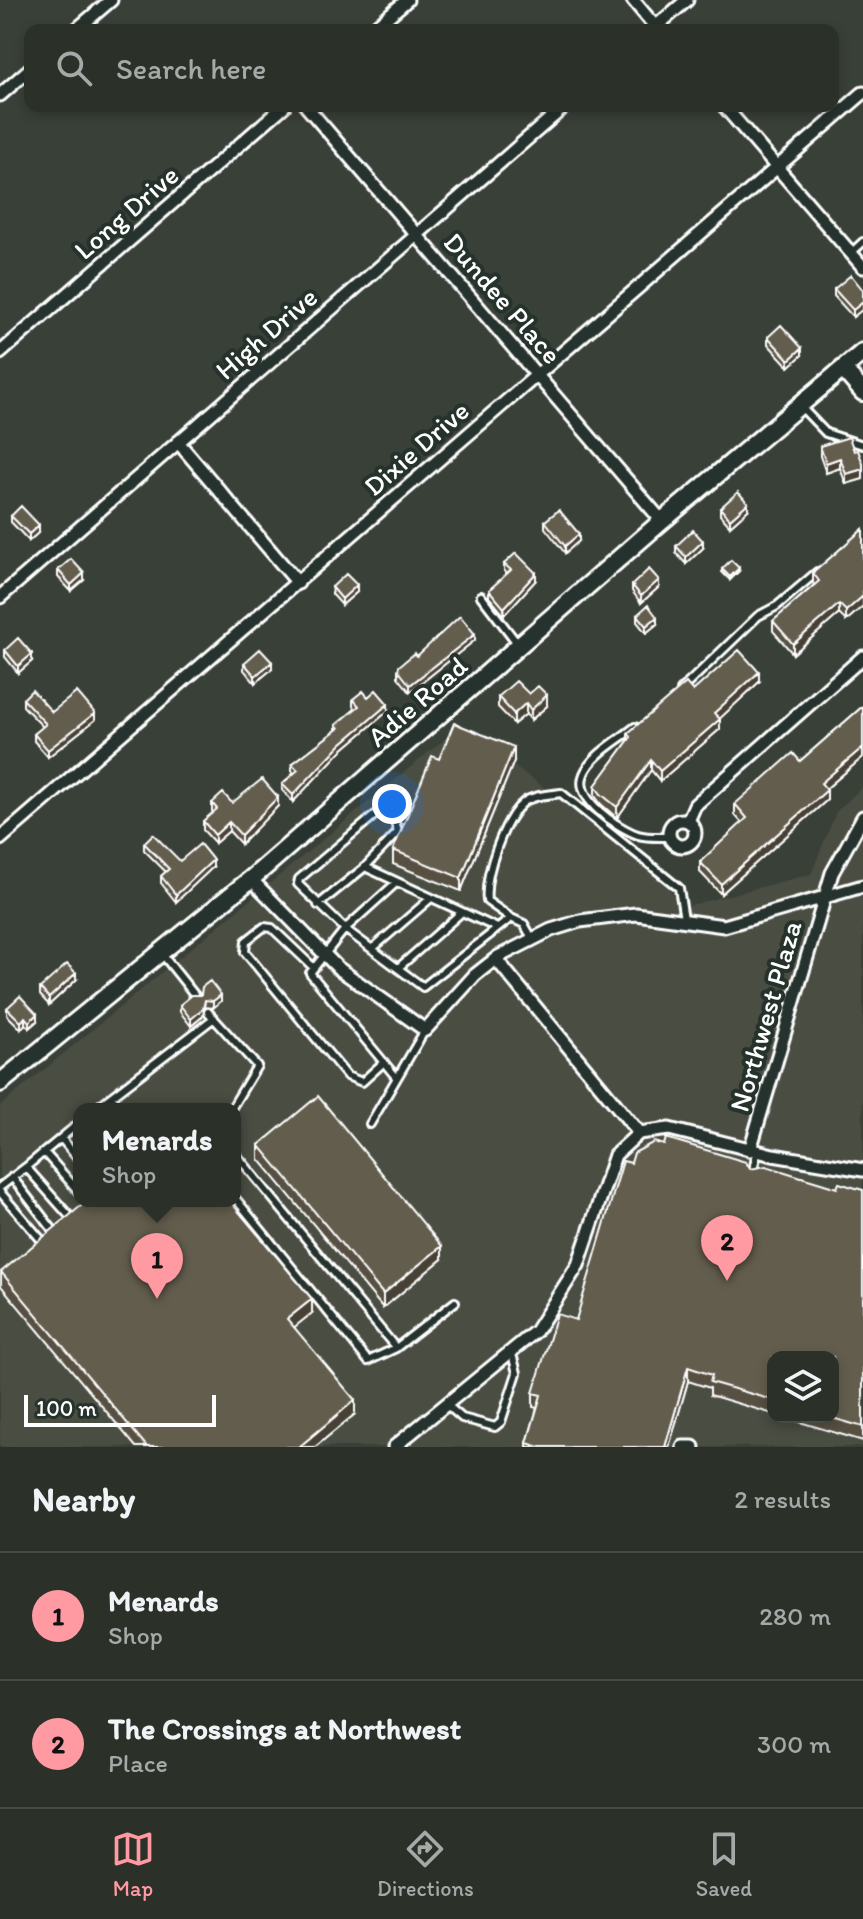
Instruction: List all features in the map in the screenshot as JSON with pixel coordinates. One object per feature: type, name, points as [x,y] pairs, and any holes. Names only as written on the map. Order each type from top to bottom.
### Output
[{"type":"street","points":[[83,24],[111,0]]},
{"type":"street","points":[[379,24],[407,0]]},
{"type":"street","points":[[633,0],[652,24]]},
{"type":"street","points":[[661,24],[687,0]]},
{"type":"street","points":[[0,95],[24,74]]},
{"type":"street","name":"Dixie Drive","points":[[0,839],[863,93]]},
{"type":"street","name":"Long Drive","points":[[0,353],[277,112]]},
{"type":"street","name":"Dundee Place","points":[[311,112],[662,521]]},
{"type":"street","name":"High Drive","points":[[0,597],[558,112]]},
{"type":"street","points":[[729,112],[863,267]]},
{"type":"street","name":"Adie Road","points":[[0,1083],[251,879],[662,521],[863,352]]},
{"type":"street","points":[[843,369],[863,392]]},
{"type":"street","points":[[178,442],[298,583]]},
{"type":"street","points":[[688,821],[695,805],[863,657]]},
{"type":"street","name":"Northwest Plaza","points":[[754,1151],[826,895],[846,842],[863,817]]},
{"type":"street","points":[[676,821],[688,821],[695,831],[691,842],[679,845],[670,837],[670,828],[676,821]]},
{"type":"street","points":[[251,879],[322,954],[352,980],[425,1030]]},
{"type":"street","name":"Northwest Plaza","points":[[425,1030],[458,989],[496,959],[532,938],[580,921],[615,915],[654,915],[684,922],[732,924],[863,886]]},
{"type":"street","points":[[394,1447],[512,1354],[536,1331],[570,1281],[615,1155],[639,1133],[496,959]]},
{"type":"street","name":"Northwest Plaza","points":[[639,1133],[669,1129],[754,1151],[863,1170]]},
{"type":"street","points":[[683,1447],[693,1447]]},
{"type":"lane","points":[[851,253],[863,242]]},
{"type":"lane","points":[[800,405],[826,433],[863,445]]},
{"type":"lane","points":[[674,695],[758,616],[777,606],[820,570]]},
{"type":"lane","points":[[481,596],[519,646]]},
{"type":"lane","points":[[638,725],[589,764],[582,777],[582,787],[595,806],[637,835],[670,837]]},
{"type":"lane","points":[[532,938],[524,924],[487,901],[485,885],[511,814],[527,799],[561,793],[679,888],[684,922]]},
{"type":"lane","points":[[318,905],[365,867],[398,832],[393,816],[384,813],[375,815],[299,879],[298,884],[318,905],[345,929],[423,987],[511,918]]},
{"type":"lane","points":[[365,867],[497,928]]},
{"type":"lane","points":[[396,1077],[310,973],[322,954],[345,929],[397,882]]},
{"type":"lane","points":[[372,949],[431,898]]},
{"type":"lane","points":[[398,968],[462,912]]},
{"type":"lane","points":[[313,967],[272,928],[264,927],[246,941],[245,952],[347,1076],[362,1082],[384,1062]]},
{"type":"lane","points":[[161,953],[197,998]]},
{"type":"lane","points":[[208,1012],[257,1066],[235,1103]]},
{"type":"lane","points":[[103,1103],[214,1018]]},
{"type":"lane","points":[[370,1124],[425,1030]]},
{"type":"lane","points":[[111,1097],[116,1103]]},
{"type":"lane","points":[[44,1243],[0,1190],[73,1130]]},
{"type":"lane","points":[[61,1138],[73,1153]]},
{"type":"lane","points":[[752,1177],[754,1151]]},
{"type":"lane","points":[[44,1152],[73,1185]]},
{"type":"lane","points":[[241,1160],[396,1348]]},
{"type":"lane","points":[[26,1167],[72,1219]]},
{"type":"lane","points":[[12,1177],[56,1234]]},
{"type":"lane","points":[[241,1205],[368,1361],[396,1348],[455,1302]]},
{"type":"lane","points":[[447,1405],[462,1418],[495,1427],[501,1422],[517,1373],[512,1354]]},
{"type":"shaded area","points":[[459,727],[647,861],[683,907],[811,874],[836,812],[863,786],[863,1447],[0,1447],[0,1106]]},
{"type":"building","points":[[851,275],[863,290],[863,302],[853,310],[834,289]]},
{"type":"building","points":[[781,325],[802,348],[789,360],[768,337]]},
{"type":"building","points":[[849,437],[854,451],[858,450],[863,469],[846,474],[840,458],[826,463],[820,446]]},
{"type":"building","points":[[738,492],[748,503],[730,519],[720,508]]},
{"type":"building","points":[[21,506],[39,525],[29,534],[11,516]]},
{"type":"building","points":[[559,510],[579,534],[565,546],[545,521]]},
{"type":"building","points":[[863,529],[863,596],[846,611],[839,604],[793,644],[773,621],[819,581],[813,573]]},
{"type":"building","points":[[693,530],[703,541],[686,557],[676,546]]},
{"type":"building","points":[[516,553],[536,573],[504,608],[489,590],[511,570],[504,564]]},
{"type":"building","points":[[71,559],[84,573],[71,585],[58,570]]},
{"type":"building","points":[[731,560],[739,568],[730,577],[722,569]]},
{"type":"building","points":[[649,569],[659,580],[641,596],[632,585]]},
{"type":"building","points":[[346,574],[357,585],[342,599],[332,587]]},
{"type":"building","points":[[648,605],[657,617],[646,626],[637,615]]},
{"type":"building","points":[[460,616],[475,634],[410,685],[398,670],[399,666],[415,653],[417,656]]},
{"type":"building","points":[[18,638],[32,654],[18,666],[5,650]]},
{"type":"building","points":[[260,649],[272,662],[255,676],[244,663]]},
{"type":"building","points":[[739,650],[759,672],[714,713],[720,719],[660,771],[651,760],[617,807],[601,794],[595,786],[631,737],[628,733],[686,683],[693,691]]},
{"type":"building","points":[[516,681],[529,694],[538,686],[547,695],[531,710],[526,703],[514,714],[498,697]]},
{"type":"building","points":[[32,690],[52,712],[77,692],[95,713],[48,750],[34,734],[46,724],[23,699]]},
{"type":"building","points":[[376,690],[388,704],[341,744],[293,795],[282,784],[298,770],[292,764],[339,728],[336,725],[359,706],[353,699],[363,691],[368,697]]},
{"type":"building","points":[[863,706],[863,747],[821,783],[827,790],[721,884],[700,862],[747,818],[735,804],[793,753],[800,761]]},
{"type":"building","points":[[454,723],[514,747],[461,878],[393,850],[432,756],[439,759]]},
{"type":"building","points":[[262,779],[278,797],[241,835],[229,822],[215,835],[203,821],[217,809],[212,803],[223,793],[232,803]]},
{"type":"building","points":[[153,834],[180,861],[200,844],[213,860],[176,895],[161,876],[169,869],[144,843]]},
{"type":"building","points":[[67,964],[76,973],[49,998],[40,988]]},
{"type":"building","points":[[210,981],[221,995],[213,1001],[205,1000],[203,1009],[191,1019],[180,1005],[192,995],[201,995],[202,987]]},
{"type":"building","points":[[20,996],[37,1014],[29,1022],[25,1017],[21,1022],[7,1008]]},
{"type":"building","points":[[318,1096],[442,1246],[383,1294],[259,1145]]},
{"type":"building","points":[[666,1138],[746,1162],[750,1169],[766,1166],[837,1188],[839,1183],[863,1190],[863,1427],[839,1420],[839,1351],[767,1351],[767,1398],[710,1382],[712,1375],[688,1367],[665,1447],[540,1447],[527,1443],[541,1395],[533,1393],[557,1314],[576,1320],[623,1161],[631,1163],[634,1153],[654,1142],[664,1145]]},
{"type":"building","points":[[80,1207],[235,1207],[312,1299],[287,1319],[355,1400],[299,1447],[147,1447],[1,1272]]},
{"type":"place","name":"The Crossings at Northwest","points":[[727,1281]]},
{"type":"place","name":"Menards","points":[[157,1299]]}]
